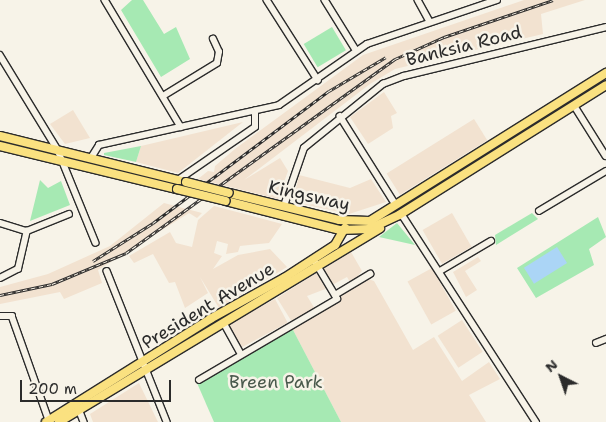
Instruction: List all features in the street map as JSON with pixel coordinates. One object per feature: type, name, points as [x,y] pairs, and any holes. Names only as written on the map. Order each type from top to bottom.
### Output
[{"type":"main road","name":"Kingsway","points":[[0,136],[352,222],[374,219],[606,73]]},
{"type":"main road","name":"Kingsway","points":[[0,146],[348,231],[375,227],[400,214],[606,85]]},
{"type":"main road","points":[[568,97],[574,105]]},
{"type":"main road","points":[[396,205],[400,214]]},
{"type":"main road","points":[[282,215],[284,206]]},
{"type":"main road","name":"President Avenue","points":[[145,366],[197,329],[315,261],[342,249],[400,214]]},
{"type":"main road","points":[[342,249],[352,222]]},
{"type":"main road","name":"President Avenue","points":[[48,421],[224,323],[315,261],[348,231]]},
{"type":"main road","points":[[197,329],[224,323]]},
{"type":"main road","name":"President Avenue","points":[[59,422],[78,406]]},
{"type":"street","points":[[105,0],[181,128]]},
{"type":"street","points":[[267,0],[318,80]]},
{"type":"street","points":[[325,0],[356,50]]},
{"type":"street","points":[[418,0],[430,22]]},
{"type":"street","points":[[91,158],[99,145],[181,128],[287,102],[356,50],[430,22],[497,0]]},
{"type":"street","name":"Banksia Road","points":[[284,206],[300,153],[340,116],[393,79],[606,27]]},
{"type":"street","points":[[163,96],[217,63],[219,52],[213,39]]},
{"type":"street","points":[[0,54],[58,150],[96,243]]},
{"type":"street","points":[[574,105],[606,156]]},
{"type":"street","points":[[178,180],[255,128],[255,111]]},
{"type":"street","points":[[340,116],[396,205]]},
{"type":"street","points":[[539,211],[606,171]]},
{"type":"street","points":[[0,223],[27,231],[69,214]]},
{"type":"street","points":[[400,214],[440,271],[536,422]]},
{"type":"street","points":[[0,278],[18,269],[27,231]]},
{"type":"street","points":[[440,271],[491,241]]},
{"type":"street","points":[[199,380],[337,299],[315,261]]},
{"type":"street","points":[[107,271],[167,422]]},
{"type":"street","points":[[335,295],[370,274]]},
{"type":"street","points":[[0,316],[12,316],[48,421]]},
{"type":"street","points":[[224,323],[241,354]]},
{"type":"street","points":[[596,343],[606,339]]},
{"type":"street","points":[[78,406],[84,422]]},
{"type":"shaded area","points":[[524,0],[585,0],[541,14],[543,34],[395,69],[370,84],[244,180],[280,158],[288,171],[278,199],[198,179],[208,171],[214,172],[215,166],[235,149],[363,55]]},
{"type":"shaded area","points":[[384,92],[397,113],[391,116],[393,128],[368,144],[350,117]]},
{"type":"shaded area","points":[[73,110],[90,138],[65,144],[50,124]]},
{"type":"shaded area","points":[[474,119],[487,140],[400,195],[387,174]]},
{"type":"shaded area","points":[[243,122],[178,173],[136,162],[141,146]]},
{"type":"shaded area","points":[[299,175],[350,188],[371,179],[386,202],[349,214],[293,202]]},
{"type":"shaded area","points":[[164,203],[202,213],[197,218],[189,213],[98,270],[102,283],[64,299],[60,292],[0,304],[0,287],[48,274],[110,246]]},
{"type":"shaded area","points":[[214,206],[282,224],[269,243],[240,246],[238,252],[226,254],[228,244],[217,241],[214,253],[222,256],[213,269],[238,255],[270,249],[287,267],[219,308],[200,277],[208,293],[185,308],[175,282],[169,283],[153,254],[134,263],[129,256],[170,232],[176,243],[192,247],[198,220]]},
{"type":"shaded area","points":[[452,213],[472,247],[442,264],[423,230]]},
{"type":"shaded area","points":[[351,252],[362,271],[351,284],[347,277],[332,285],[322,270]]},
{"type":"shaded area","points":[[478,257],[481,261],[465,271],[477,290],[466,297],[453,272]]},
{"type":"shaded area","points":[[432,268],[456,311],[431,324],[408,282]]},
{"type":"shaded area","points":[[318,272],[328,288],[307,296],[315,309],[292,322],[277,298]]},
{"type":"shaded area","points":[[368,279],[374,281],[413,350],[434,337],[462,381],[489,362],[500,379],[469,395],[486,422],[341,422],[292,328]]},
{"type":"shaded area","points":[[275,299],[288,323],[240,348],[227,324]]},
{"type":"shaded area","points":[[462,320],[483,352],[458,368],[438,336]]},
{"type":"shaded area","points":[[139,383],[158,422],[93,422],[90,414]]},
{"type":"green space","points":[[132,0],[143,0],[164,34],[176,27],[190,59],[161,77],[121,10]]},
{"type":"green space","points":[[332,27],[346,50],[318,67],[304,44]]},
{"type":"green space","points":[[141,146],[136,162],[104,155],[104,153]]},
{"type":"green space","points":[[40,180],[48,188],[61,181],[70,205],[30,221]]},
{"type":"green space","points":[[532,213],[538,219],[496,245],[495,235]]},
{"type":"green space","points":[[598,217],[606,237],[589,249],[594,265],[536,298],[517,268]]},
{"type":"green space","points":[[397,223],[415,245],[379,237]]},
{"type":"green space","name":"Breen Park","points":[[292,328],[341,422],[214,422],[197,383]]},
{"type":"water","points":[[557,247],[567,263],[534,284],[524,268]]},
{"type":"railway","points":[[0,295],[52,284],[126,253],[395,59],[444,37],[553,0]]},
{"type":"railway","points":[[93,261],[153,223],[329,91],[386,57]]}]
